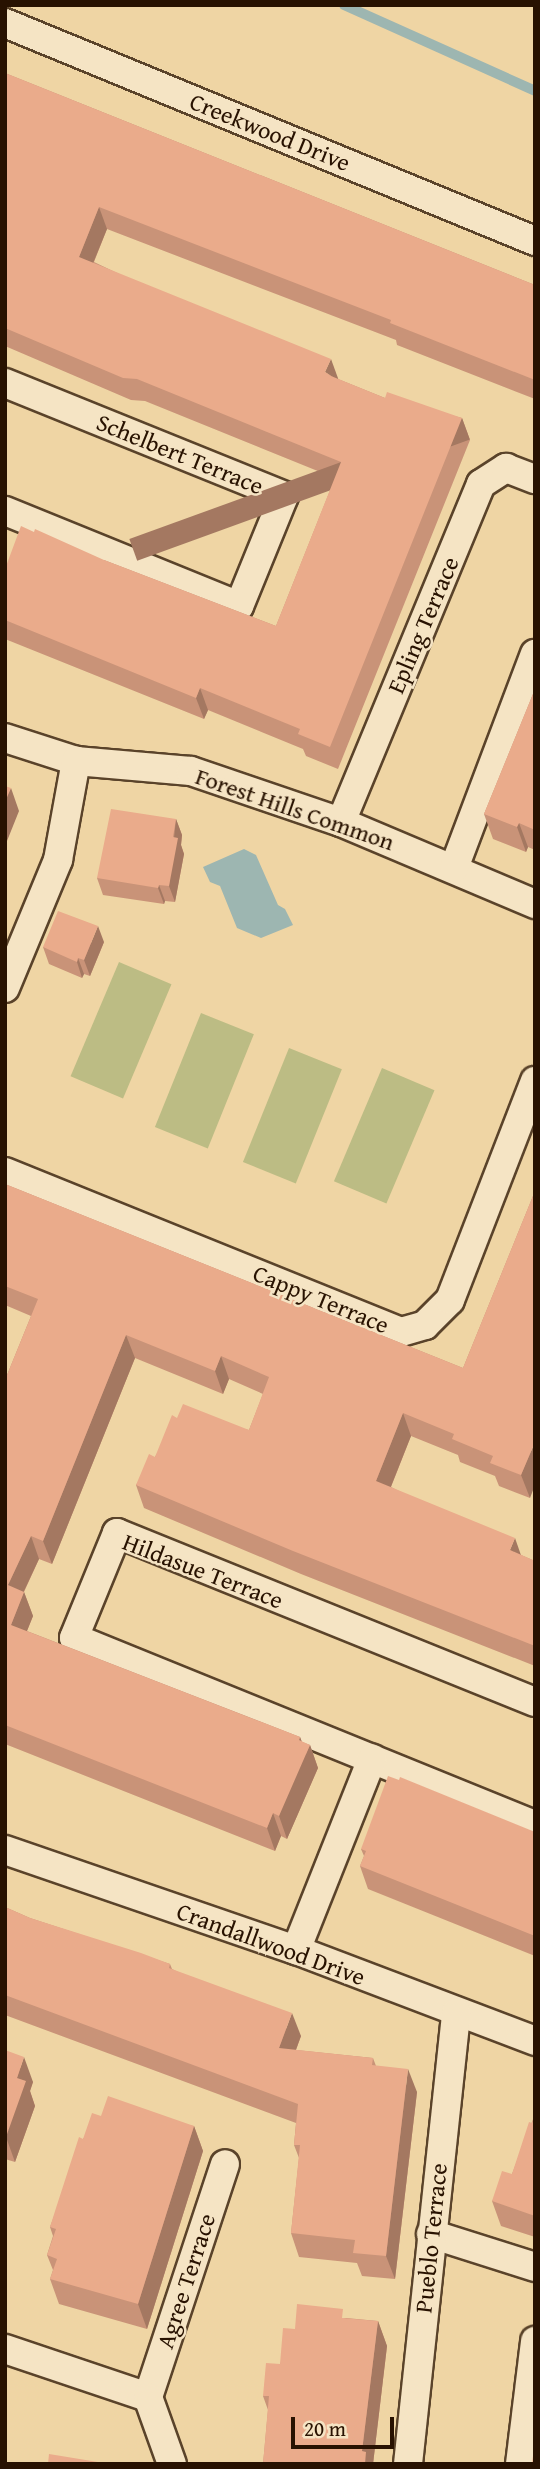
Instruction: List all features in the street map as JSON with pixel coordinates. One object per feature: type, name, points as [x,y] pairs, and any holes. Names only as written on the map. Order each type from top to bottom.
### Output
[{"type":"street","name":"Creekwood Drive","points":[[5,23],[535,241]]},
{"type":"street","name":"Schelbert Terrace","points":[[5,383],[284,496],[239,606],[5,511]]},
{"type":"street","name":"Epling Terrace","points":[[341,822],[481,484],[506,468],[535,480]]},
{"type":"street","points":[[454,868],[535,654]]},
{"type":"street","name":"Forest Hills Common","points":[[5,738],[76,761],[191,771],[341,822],[535,904]]},
{"type":"street","points":[[5,988],[58,860],[76,761]]},
{"type":"street","name":"Cappy Terrace","points":[[5,1172],[401,1332],[425,1325],[450,1300],[535,1081]]},
{"type":"street","name":"Hildasue Terrace","points":[[535,1702],[117,1533],[74,1638],[535,1825]]},
{"type":"street","points":[[296,1950],[372,1759]]},
{"type":"street","name":"Crandallwood Drive","points":[[5,1850],[296,1950],[535,2041]]},
{"type":"street","name":"Pueblo Terrace","points":[[408,2464],[456,2013]]},
{"type":"street","name":"Agree Terrace","points":[[148,2397],[225,2164]]},
{"type":"street","points":[[431,2234],[535,2267]]},
{"type":"street","points":[[520,2464],[535,2341]]},
{"type":"street","points":[[5,2348],[148,2397],[172,2464]]},
{"type":"green space","points":[[119,962],[171,984],[123,1098],[71,1076]]},
{"type":"green space","points":[[201,1013],[254,1034],[208,1148],[155,1127]]},
{"type":"green space","points":[[289,1048],[342,1069],[296,1183],[243,1162]]},
{"type":"green space","points":[[382,1068],[434,1090],[386,1203],[334,1181]]},
{"type":"water","points":[[244,849],[256,855],[278,905],[285,909],[293,925],[261,938],[237,928],[220,886],[210,882],[203,867]]},
{"type":"building","points":[[5,73],[535,285],[535,380],[390,323],[391,320],[99,207],[79,257],[331,359],[325,372],[331,376],[385,398],[387,392],[462,418],[330,747],[298,734],[300,729],[200,688],[196,698],[5,620],[5,569],[21,526],[34,532],[35,529],[104,560],[276,626],[341,462],[137,379],[123,378],[5,328]]},
{"type":"building","points":[[535,689],[535,830],[519,823],[517,827],[484,814]]},
{"type":"building","points":[[5,786],[11,788],[5,802]]},
{"type":"building","points":[[111,809],[176,819],[173,837],[178,838],[169,886],[159,885],[158,888],[97,878]]},
{"type":"building","points":[[58,911],[98,926],[84,960],[78,958],[77,962],[43,947]]},
{"type":"building","points":[[5,1184],[463,1368],[535,1191],[535,1442],[521,1475],[490,1463],[493,1456],[452,1439],[454,1434],[403,1413],[376,1481],[515,1538],[510,1550],[535,1561],[535,1646],[293,1551],[136,1485],[149,1454],[155,1457],[172,1415],[177,1418],[183,1404],[249,1430],[269,1377],[221,1356],[215,1371],[126,1335],[43,1541],[31,1536],[8,1585],[24,1592],[11,1625],[300,1737],[299,1740],[310,1745],[279,1816],[273,1813],[267,1828],[5,1725],[5,1380],[38,1299],[5,1286]]},
{"type":"building","points":[[388,1776],[399,1780],[400,1777],[535,1832],[535,1936],[360,1866],[366,1851],[361,1849]]},
{"type":"building","points":[[5,1907],[30,1918],[141,1953],[170,1964],[169,1968],[292,2013],[279,2048],[373,2058],[372,2065],[408,2069],[386,2256],[353,2253],[355,2240],[291,2233],[300,2145],[294,2145],[298,2104],[5,1995]]},
{"type":"building","points":[[5,2050],[24,2057],[17,2078],[26,2081],[6,2137]]},
{"type":"building","points":[[108,2096],[194,2126],[138,2304],[50,2279],[57,2259],[47,2255],[56,2229],[50,2227],[56,2208],[79,2137],[83,2139],[92,2113],[101,2116]]},
{"type":"building","points":[[535,2114],[535,2216],[492,2201],[502,2171],[512,2174],[529,2122],[532,2123]]},
{"type":"building","points":[[297,2304],[343,2309],[342,2318],[378,2321],[362,2451],[366,2452],[365,2464],[263,2464],[269,2396],[263,2396],[266,2363],[280,2364],[283,2328],[295,2329]]},
{"type":"building","points":[[535,2440],[535,2464],[532,2464]]},
{"type":"building","points":[[49,2454],[110,2464],[48,2464]]},
{"type":"waterway","points":[[344,5],[535,91]]}]
